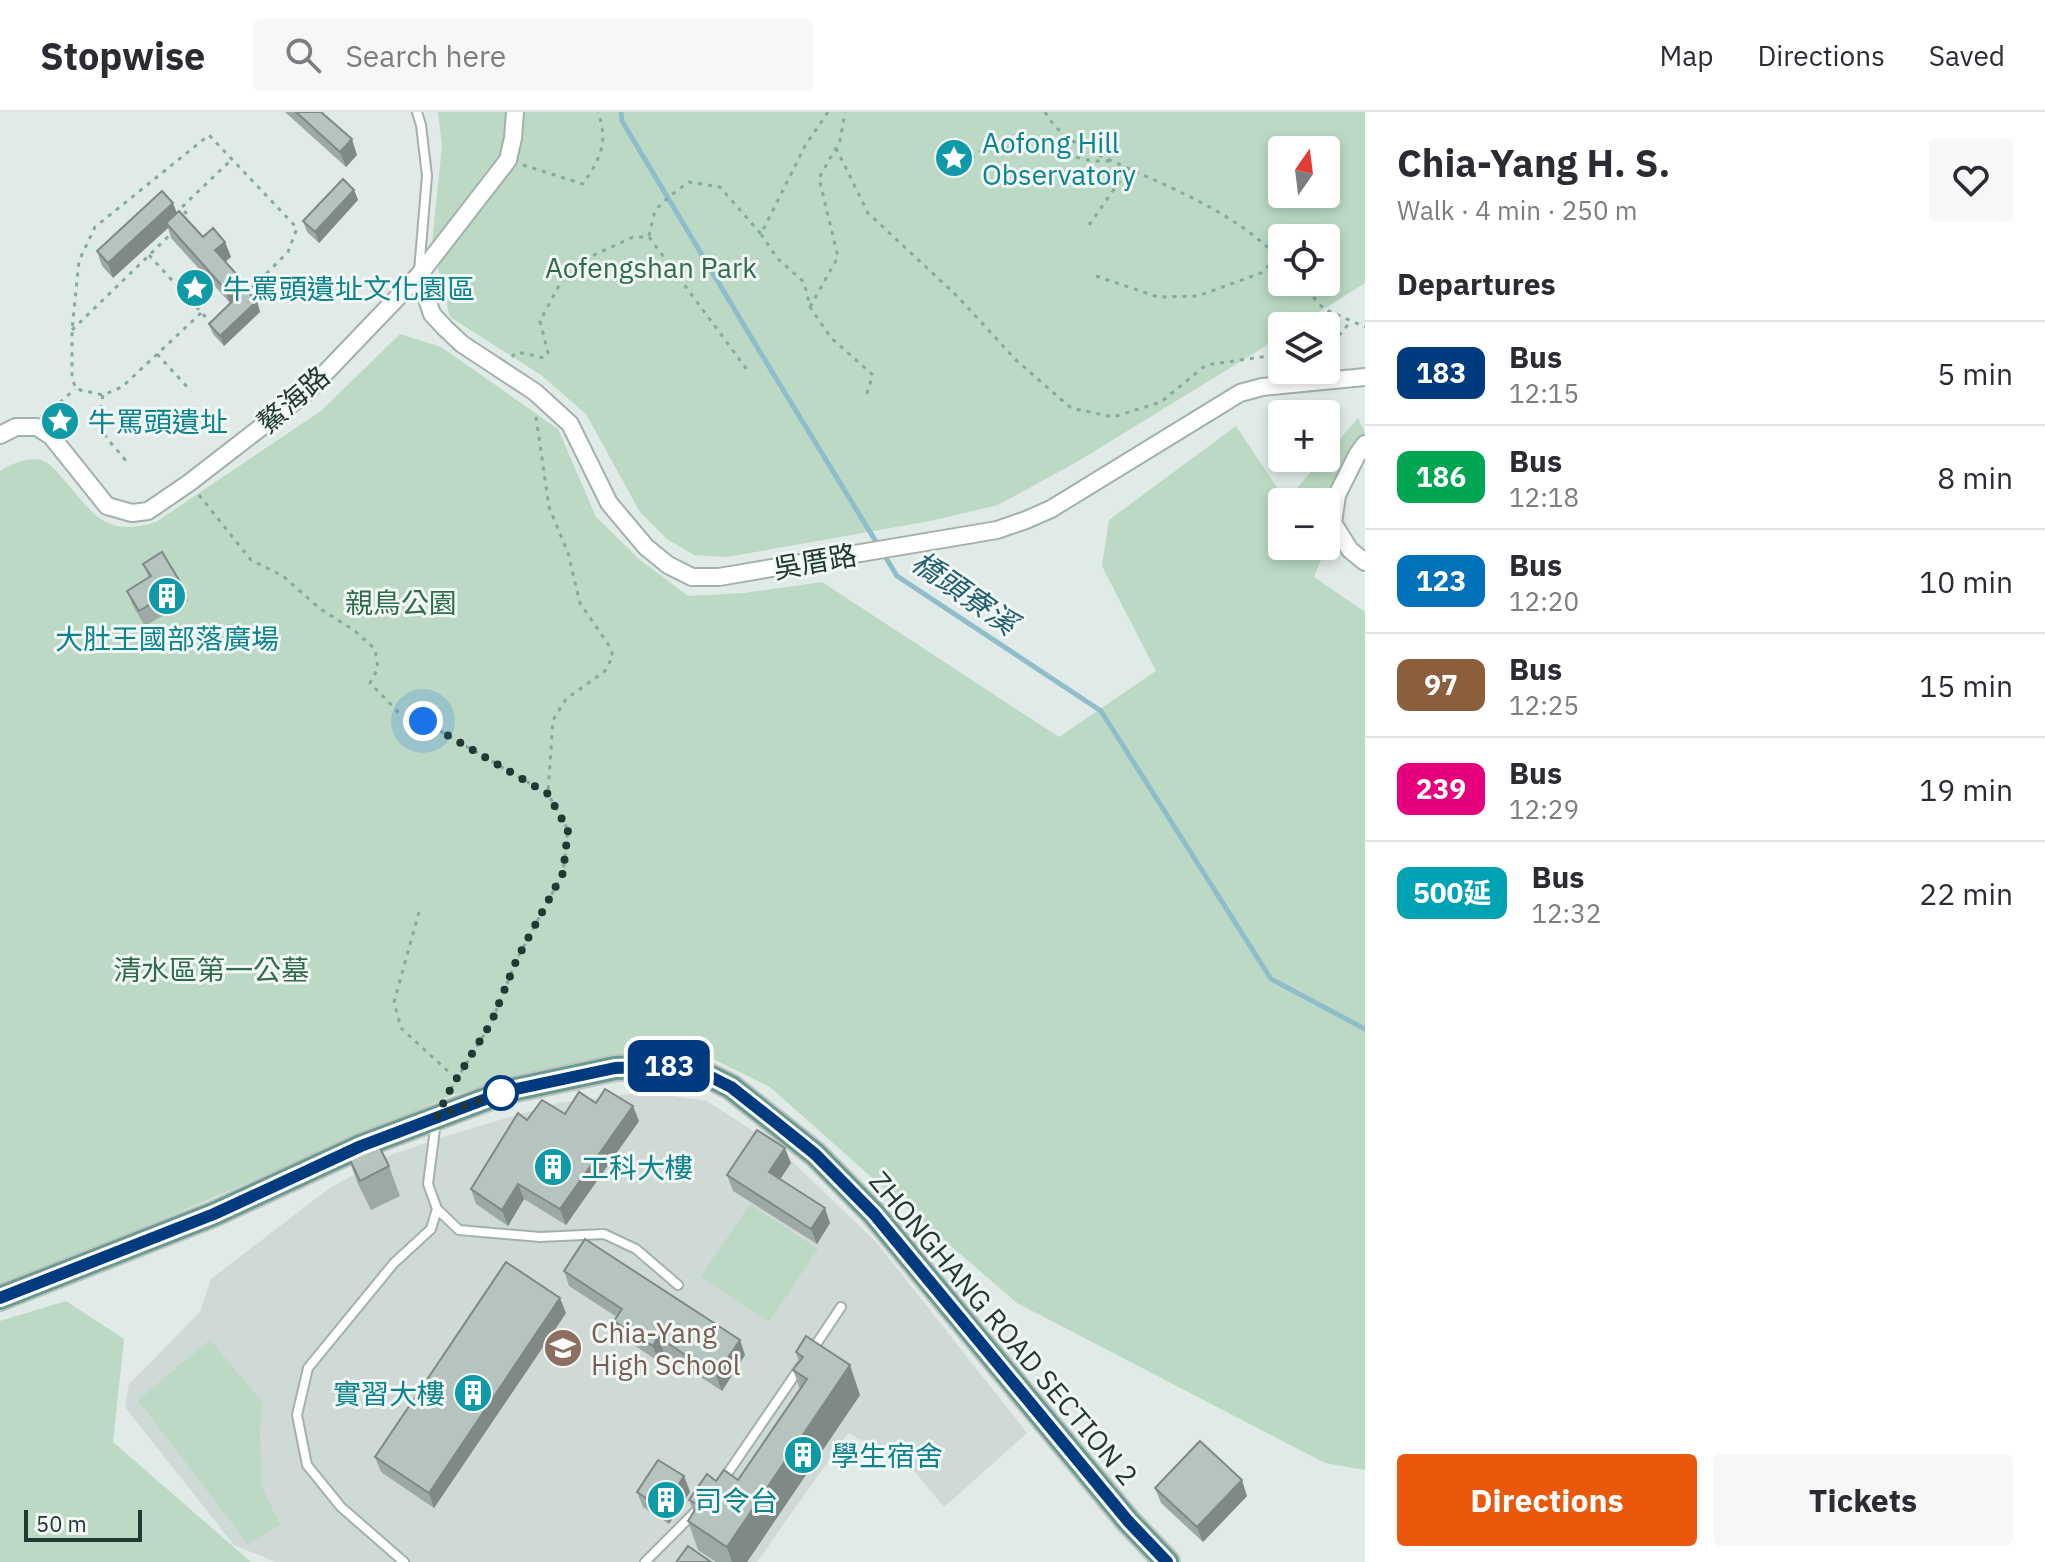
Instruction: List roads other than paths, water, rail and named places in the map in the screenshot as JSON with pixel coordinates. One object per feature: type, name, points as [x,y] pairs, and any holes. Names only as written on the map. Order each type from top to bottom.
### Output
[{"type":"main road","name":"ZHONGHANG ROAD SECTION 2","points":[[0,1298],[214,1214],[361,1146],[507,1091],[615,1068],[669,1066],[699,1071],[731,1087],[815,1154],[874,1214],[1128,1521],[1167,1562]]},
{"type":"street","name":"鰲海路","points":[[0,435],[16,427],[37,427],[51,436],[107,506],[132,513],[148,511],[308,391],[419,275],[508,160],[515,112]]},
{"type":"street","name":"吳厝路","points":[[419,275],[432,314],[462,344],[535,392],[570,424],[609,503],[646,547],[668,565],[692,577],[719,577],[997,530],[1051,509],[1240,393],[1262,387],[1365,377]]},
{"type":"street","points":[[1365,444],[1337,495],[1333,523],[1350,550],[1365,562]]},
{"type":"lane","points":[[417,112],[427,176],[419,275]]},
{"type":"lane","points":[[437,1116],[428,1184],[437,1209],[459,1230],[540,1237],[604,1234],[636,1249],[678,1285]]},
{"type":"lane","points":[[404,1562],[341,1507],[307,1465],[297,1415],[308,1368],[394,1263],[431,1229],[437,1209]]},
{"type":"lane","points":[[716,1490],[841,1307]]},
{"type":"lane","points":[[645,1562],[707,1500]]},
{"type":"waterway","name":"橋頭寮溪","points":[[621,112],[622,121],[878,545]]},
{"type":"waterway","name":"橋頭寮溪","points":[[883,553],[897,576],[1101,711],[1271,979],[1365,1029]]},
{"type":"place","name":"Aofong Hill Observatory","points":[[954,158]]},
{"type":"place","name":"牛罵頭遺址文化園區","points":[[195,288]]},
{"type":"place","name":"牛罵頭遺址","points":[[60,421]]},
{"type":"place","name":"大肚王國部落廣場","points":[[167,596]]},
{"type":"place","name":"工科大樓","points":[[553,1167]]},
{"type":"place","name":"Chia-Yang High School","points":[[563,1348]]},
{"type":"place","name":"實習大樓","points":[[473,1393]]},
{"type":"place","name":"學生宿舍","points":[[803,1455]]},
{"type":"place","name":"司令台","points":[[666,1500]]},
{"type":"park label","name":"Aofengshan Park","points":[[651,267]]},
{"type":"park label","name":"親鳥公園","points":[[401,602]]},
{"type":"park label","name":"清水區第一公墓","points":[[211,969]]}]
